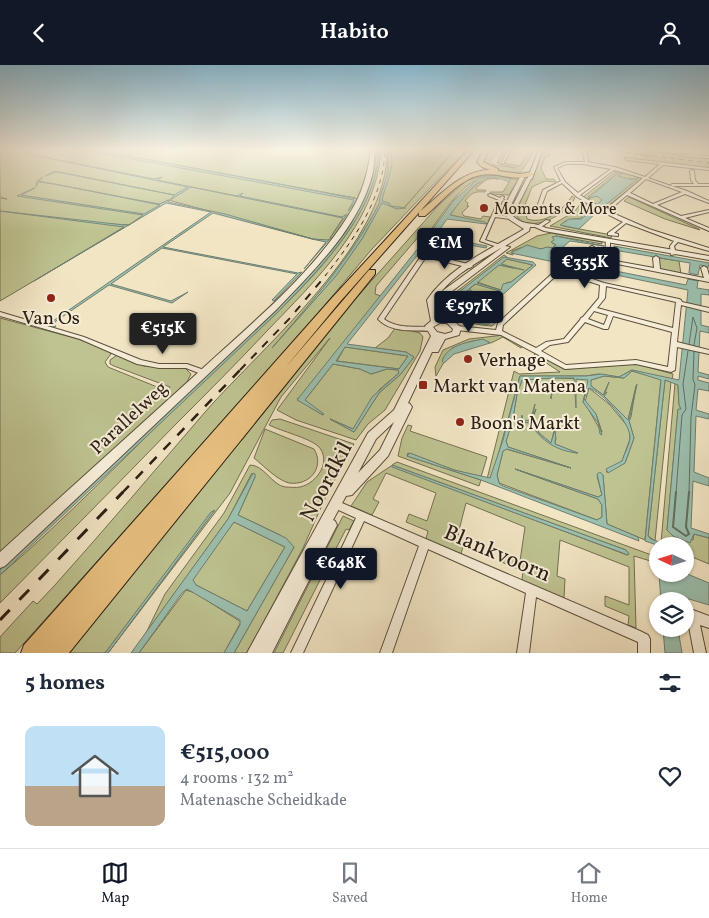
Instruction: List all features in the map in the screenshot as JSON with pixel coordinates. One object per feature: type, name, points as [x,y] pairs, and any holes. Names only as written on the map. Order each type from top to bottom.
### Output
[{"type":"highway","points":[[32,653],[335,301],[447,176]]},
{"type":"highway","points":[[56,653],[422,214],[456,176]]},
{"type":"highway","points":[[422,214],[468,176]]},
{"type":"street","name":"Parallelweg","points":[[0,561],[273,308],[334,239],[362,194],[369,176]]},
{"type":"street","points":[[512,218],[507,209],[523,176]]},
{"type":"street","points":[[523,176],[512,209],[516,218],[529,228]]},
{"type":"street","points":[[559,176],[562,182],[578,195],[626,221],[677,241],[709,249]]},
{"type":"street","points":[[578,195],[604,176]]},
{"type":"street","points":[[693,176],[697,185]]},
{"type":"street","points":[[606,211],[647,177],[709,201]]},
{"type":"street","points":[[545,212],[541,211],[539,207],[545,190],[562,182]]},
{"type":"street","points":[[669,185],[709,185]]},
{"type":"street","points":[[654,205],[686,192]]},
{"type":"street","points":[[628,194],[709,230]]},
{"type":"street","points":[[490,195],[502,199],[512,197]]},
{"type":"street","points":[[502,199],[482,241],[503,247]]},
{"type":"street","points":[[681,217],[709,211]]},
{"type":"street","points":[[494,216],[512,218],[529,228],[709,259]]},
{"type":"street","points":[[542,229],[548,221]]},
{"type":"street","points":[[616,235],[610,234],[626,221]]},
{"type":"street","points":[[529,228],[444,294],[441,302],[446,321],[457,329],[500,332],[565,367],[636,362],[671,370],[678,345],[676,331],[681,303]]},
{"type":"street","points":[[434,241],[381,319],[384,322],[402,327],[435,330],[452,336],[457,329]]},
{"type":"street","points":[[607,261],[608,241]]},
{"type":"street","points":[[673,253],[672,246],[677,241]]},
{"type":"street","points":[[435,330],[431,303],[435,292],[470,266],[503,247]]},
{"type":"street","points":[[591,258],[592,247]]},
{"type":"street","points":[[561,252],[708,280]]},
{"type":"street","points":[[424,255],[470,266]]},
{"type":"street","points":[[656,259],[657,270]]},
{"type":"street","points":[[704,268],[708,280]]},
{"type":"street","points":[[500,332],[500,324],[558,271],[565,271],[602,284],[709,310]]},
{"type":"street","points":[[537,351],[548,343],[566,341],[602,298],[602,284]]},
{"type":"street","points":[[592,309],[676,331]]},
{"type":"street","points":[[0,314],[82,338],[139,362],[187,366],[202,372]]},
{"type":"street","points":[[583,319],[606,328],[611,314]]},
{"type":"street","points":[[435,330],[446,321]]},
{"type":"street","name":"Noordkil","points":[[255,653],[338,505],[353,483],[376,464],[384,453],[435,330]]},
{"type":"street","name":"Noordkil","points":[[264,653],[372,436],[398,413],[435,330]]},
{"type":"street","points":[[678,345],[709,352]]},
{"type":"street","name":"Blankvoorn","points":[[338,505],[361,517],[532,589],[644,639],[644,653]]},
{"type":"street","points":[[296,653],[361,517]]},
{"type":"street","points":[[386,653],[424,543]]},
{"type":"street","points":[[523,653],[532,589]]},
{"type":"street","points":[[700,653],[693,616],[709,621]]},
{"type":"shaded area","points":[[0,176],[233,176],[355,198],[239,176],[366,176],[364,185],[348,217],[334,237],[326,241],[168,200],[129,225],[111,224],[125,227],[0,301],[0,198],[7,199],[0,197]]},
{"type":"shaded area","points":[[374,176],[376,176],[367,204],[355,228],[304,293],[0,603],[0,575],[73,508],[307,282],[335,249],[358,216]]},
{"type":"shaded area","points":[[383,176],[431,176],[404,208],[432,176],[441,176],[372,249],[302,332],[15,653],[0,653],[0,637],[33,601],[37,604],[55,585],[206,411],[319,290],[346,255],[368,220]]},
{"type":"shaded area","points":[[488,176],[472,183],[461,192],[426,236],[420,235],[376,286],[375,294],[381,296],[302,396],[297,399],[323,415],[305,400],[333,364],[360,369],[371,374],[387,369],[398,370],[399,373],[380,389],[353,429],[330,419],[354,432],[379,393],[400,375],[414,357],[406,352],[375,348],[388,338],[396,327],[420,333],[423,337],[420,351],[385,410],[368,424],[356,440],[296,420],[277,410],[330,338],[281,397],[230,493],[108,653],[214,511],[105,653],[66,653],[226,455],[242,440],[334,323],[438,206],[467,180]]},
{"type":"shaded area","points":[[502,176],[518,180],[509,195],[491,194],[490,192],[503,192],[511,179]]},
{"type":"shaded area","points":[[530,176],[545,176],[546,179],[554,179],[556,182],[545,181],[532,187],[525,205],[527,219],[540,220],[547,218],[559,211],[572,196],[575,198],[563,211],[545,221],[526,223],[519,219],[514,211]]},
{"type":"shaded area","points":[[610,176],[613,176],[588,197],[597,196],[603,199],[598,205],[604,206],[639,178],[628,179],[619,176],[644,177],[604,209],[583,197]]},
{"type":"shaded area","points":[[485,180],[476,188],[477,190],[486,190],[485,192],[476,192],[469,196],[465,201],[468,203],[467,206],[469,206],[462,213],[464,216],[481,219],[483,216],[490,217],[488,224],[450,215],[477,184]]},
{"type":"shaded area","points":[[629,197],[700,230],[665,219],[624,201]]},
{"type":"shaded area","points":[[583,201],[601,211],[588,205],[584,215],[564,222],[563,226],[612,235],[611,238],[550,226],[574,212]]},
{"type":"shaded area","points":[[551,233],[602,242],[602,244],[556,236],[552,243],[557,245],[552,248],[524,247],[512,251],[513,255],[506,253],[537,236]]},
{"type":"shaded area","points":[[504,255],[507,257],[455,295],[459,316],[471,322],[486,324],[491,315],[486,308],[486,314],[482,315],[459,309],[459,296],[468,290],[502,317],[492,326],[477,324],[470,322],[462,319],[456,316],[450,303],[452,295]]},
{"type":"shaded area","points":[[653,257],[679,261],[681,274],[659,269],[659,260]]},
{"type":"shaded area","points":[[507,259],[533,265],[511,282],[506,283],[501,290],[477,282],[499,265],[513,268],[501,264]]},
{"type":"shaded area","points":[[476,284],[500,292],[487,304],[469,289]]},
{"type":"shaded area","points":[[0,318],[78,339],[108,351],[111,354],[105,362],[108,367],[167,391],[170,387],[114,366],[110,364],[110,360],[117,355],[144,366],[185,368],[191,374],[187,382],[0,556]]},
{"type":"shaded area","points":[[504,335],[523,346],[521,348],[503,337],[491,343],[476,340],[452,348],[436,376],[435,367],[443,350],[469,339]]},
{"type":"shaded area","points":[[345,347],[408,356],[399,369],[337,361]]},
{"type":"shaded area","points":[[536,353],[567,369],[636,364],[673,374],[672,380],[632,370],[619,377],[598,374],[586,376],[520,376],[492,477],[487,479],[514,371],[519,374],[560,372],[534,355]]},
{"type":"shaded area","points":[[632,371],[661,379],[645,540],[607,524],[603,475],[597,476],[602,495],[598,497],[515,469],[598,499],[602,505],[602,517],[597,520],[499,483],[497,475],[503,451],[506,449],[571,468],[508,447],[506,441],[512,421],[530,423],[539,435],[550,443],[577,453],[555,444],[554,431],[551,443],[539,433],[532,421],[536,409],[530,421],[523,420],[522,417],[521,420],[513,418],[517,394],[524,379],[553,378],[551,398],[555,378],[587,379],[589,381],[583,402],[602,432],[596,414],[585,402],[589,388],[609,404],[629,428],[630,439],[622,461],[606,472],[625,463],[634,438],[629,421],[636,386],[628,420],[604,396],[607,392],[603,395],[590,385],[591,380],[604,376],[624,378]]},
{"type":"shaded area","points":[[665,380],[671,382],[655,537],[648,536]]},
{"type":"shaded area","points":[[675,383],[678,385],[681,410],[678,410],[667,530],[685,537],[662,537]]},
{"type":"shaded area","points":[[280,419],[354,444],[327,494],[303,548],[247,653],[234,653],[294,547],[280,535],[238,515],[255,477],[252,473],[228,519],[146,633],[165,594],[224,513],[250,465],[260,468],[276,483],[285,487],[307,485],[321,470],[324,458],[318,446],[308,440],[269,425],[272,420]]},
{"type":"shaded area","points":[[408,425],[412,426],[410,431],[487,457],[481,477],[454,470],[408,453],[407,456],[481,480],[479,486],[398,456],[402,438]]},
{"type":"shaded area","points":[[265,429],[314,449],[318,462],[314,474],[303,481],[289,483],[275,476],[254,458]]},
{"type":"shaded area","points":[[397,462],[649,554],[649,561],[634,556],[636,628],[628,625],[629,616],[605,606],[605,596],[629,605],[629,567],[560,540],[557,576],[565,579],[564,598],[522,580],[523,571],[499,561],[500,552],[520,561],[525,527],[466,503],[458,534],[465,538],[461,554],[426,539],[428,531],[406,522],[409,514],[427,521],[436,493],[386,473],[373,499],[379,502],[372,515],[351,506],[367,482],[391,466],[627,555],[629,554],[626,550],[392,465]]},
{"type":"shaded area","points":[[343,516],[354,521],[349,530],[346,529],[283,653],[274,653]]},
{"type":"shaded area","points":[[234,522],[285,547],[247,611],[196,585],[193,581],[194,576]]},
{"type":"shaded area","points":[[694,534],[709,538],[709,564],[694,558]]},
{"type":"shaded area","points":[[186,590],[195,593],[241,622],[224,653],[139,653]]},
{"type":"water","points":[[80,176],[82,176],[174,195]]},
{"type":"water","points":[[137,176],[154,179],[162,177],[157,180],[237,196],[243,193],[240,196],[342,217],[347,214],[330,238],[343,218],[191,187],[170,200],[174,195],[188,187]]},
{"type":"water","points":[[226,176],[238,176],[358,199],[348,211],[354,200]]},
{"type":"water","points":[[372,176],[374,176],[363,207],[352,226],[309,280],[278,312],[0,575],[0,570],[275,311],[308,277],[341,237],[366,193]]},
{"type":"water","points":[[387,176],[389,176],[382,201],[389,203],[391,206],[406,208],[397,209],[382,203],[362,239],[336,276],[272,348],[344,260],[369,222],[379,201]]},
{"type":"water","points":[[496,176],[511,179],[509,182],[492,177],[482,180],[467,194],[450,215],[485,222],[486,224],[447,219],[435,236],[487,246],[486,248],[431,238],[347,344],[406,352],[414,357],[400,375],[379,393],[354,432],[330,419],[353,429],[372,397],[399,373],[398,370],[387,369],[371,374],[360,369],[333,364],[305,400],[323,415],[297,400],[427,237],[453,201],[479,178]],"holes":[[[345,347],[408,356],[399,369],[336,361]]]},
{"type":"water","points":[[614,176],[632,180],[640,177],[603,207],[597,205],[602,200],[597,196],[588,199]]},
{"type":"water","points":[[35,188],[21,195],[144,214],[160,205],[78,189],[159,204],[169,200],[168,202],[225,214],[313,239],[329,240],[304,269],[326,242],[312,239],[213,213],[163,247],[298,273],[302,272],[274,301],[272,300],[297,274],[162,248],[111,284],[171,301],[188,292],[172,303],[109,285],[56,321],[54,324],[56,327],[35,321],[50,323],[211,212],[166,203],[130,224],[143,215],[17,196]]},
{"type":"water","points":[[586,204],[598,211],[579,229],[560,225],[569,219],[581,219],[585,216],[581,211]]},
{"type":"water","points":[[0,211],[124,225],[129,225],[34,281],[124,227]]},
{"type":"water","points":[[556,236],[604,246],[570,241],[550,258],[686,285],[688,279],[698,281],[697,288],[709,290],[709,295],[701,294],[701,325],[709,327],[709,333],[700,331],[698,372],[709,375],[709,379],[698,376],[698,380],[709,383],[709,391],[698,389],[696,410],[709,414],[709,419],[696,416],[694,472],[709,478],[709,486],[693,481],[691,528],[709,534],[709,538],[694,534],[693,537],[675,537],[667,530],[678,409],[681,409],[678,385],[665,380],[648,536],[649,542],[645,541],[661,380],[632,371],[624,378],[604,376],[591,380],[591,386],[603,395],[609,382],[604,396],[628,420],[637,384],[629,421],[634,438],[625,463],[608,473],[606,469],[622,461],[630,439],[629,433],[615,409],[589,388],[584,399],[596,414],[602,435],[600,434],[598,423],[583,402],[588,380],[576,379],[576,408],[574,378],[555,378],[551,399],[553,378],[522,380],[517,394],[513,418],[521,420],[522,415],[523,420],[530,421],[535,404],[532,421],[539,433],[551,443],[556,427],[555,444],[578,453],[563,450],[550,444],[539,435],[530,423],[513,420],[506,441],[508,447],[571,468],[507,449],[503,451],[497,475],[499,483],[503,486],[597,520],[602,517],[602,505],[598,499],[515,469],[598,497],[602,495],[597,474],[600,472],[603,475],[607,524],[638,537],[639,541],[481,480],[407,456],[410,453],[454,470],[490,478],[503,440],[520,376],[586,376],[602,374],[619,377],[632,370],[679,380],[688,290],[511,253],[527,245],[541,249],[552,248],[556,245],[551,242],[554,240],[552,237]]},
{"type":"water","points":[[614,246],[709,263],[709,267],[700,265],[698,275],[689,273],[690,263],[614,250]]},
{"type":"water","points":[[504,257],[533,262],[536,265],[490,306],[487,304],[500,291],[475,284],[469,289],[480,299],[468,290],[459,296],[458,306],[462,312],[477,315],[486,314],[484,308],[491,315],[489,324],[469,321],[458,313],[454,308],[453,302],[455,295]],"holes":[[[507,259],[533,265],[511,282],[503,284],[501,290],[477,283],[499,265],[524,270],[501,264]]]},
{"type":"water","points":[[483,339],[490,343],[454,354],[444,363],[442,361],[448,351],[453,348]]},
{"type":"water","points":[[392,465],[626,550],[629,554],[392,467]]},
{"type":"water","points":[[253,473],[255,477],[238,515],[286,538],[294,547],[234,653],[224,653],[240,625],[240,620],[187,589],[182,593],[139,653],[131,653],[228,519]],"holes":[[[234,522],[285,547],[247,611],[196,585],[193,580]]]},
{"type":"water","points":[[215,510],[108,653],[105,653],[211,512]]},
{"type":"water","points":[[694,577],[709,583],[709,605],[694,600],[694,592],[660,592],[660,583],[694,583]]},
{"type":"water","points":[[664,637],[679,637],[682,653],[665,653]]},
{"type":"railway","points":[[325,276],[366,217],[381,176]]},
{"type":"railway","points":[[240,370],[290,318],[326,275]]},
{"type":"railway","points":[[122,493],[241,369]]},
{"type":"railway","points":[[0,620],[123,492]]},
{"type":"place","name":"Moments & More","points":[[484,208]]},
{"type":"place","name":"Van Os","points":[[51,298]]},
{"type":"place","name":"Verhage","points":[[468,359]]},
{"type":"place","name":"Markt van Matena","points":[[423,385]]},
{"type":"place","name":"Boon's Markt","points":[[460,422]]}]
